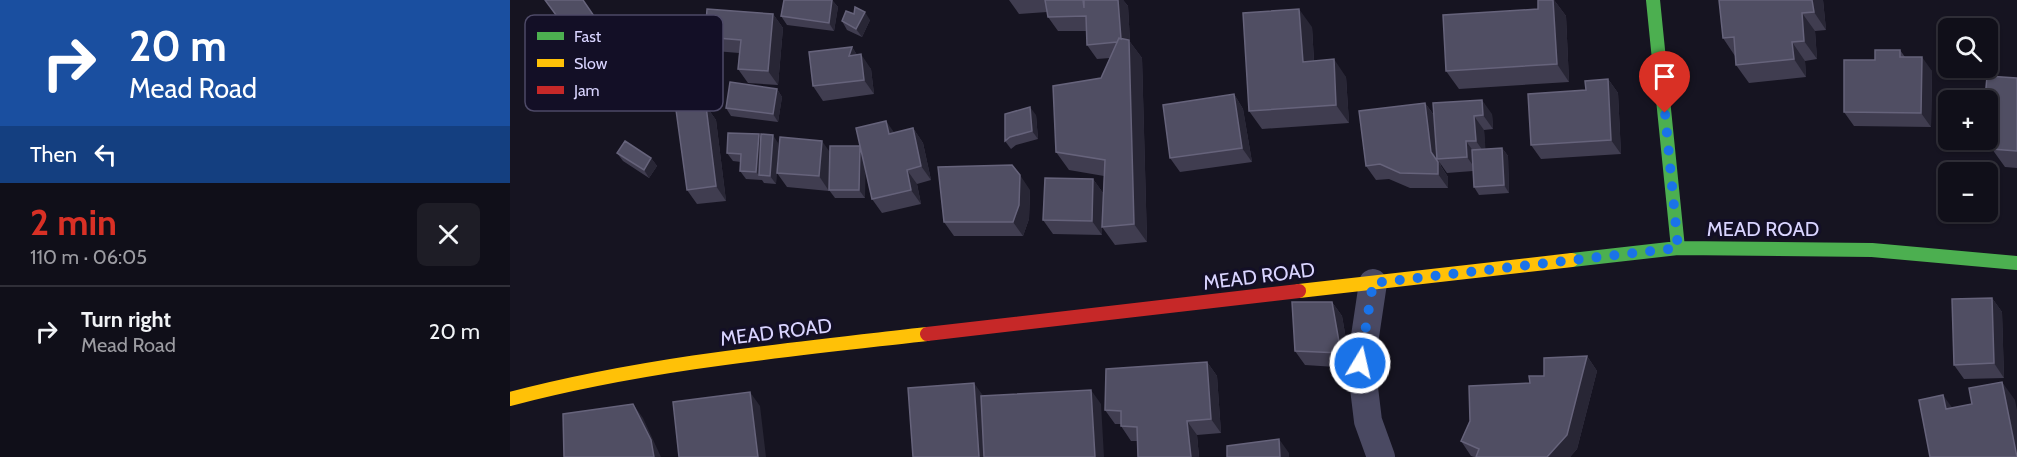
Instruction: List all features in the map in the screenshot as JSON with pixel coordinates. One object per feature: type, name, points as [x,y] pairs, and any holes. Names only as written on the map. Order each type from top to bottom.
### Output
[{"type":"main road","points":[[1653,0],[1678,248]]},
{"type":"main road","name":"MEAD ROAD","points":[[510,399],[563,385],[707,359],[1678,248],[1872,250],[2017,263]]},
{"type":"street","points":[[1373,283],[1360,363],[1368,421],[1381,457]]},
{"type":"building","points":[[545,0],[583,0],[593,15],[556,15]]},
{"type":"building","points":[[784,0],[832,0],[829,23],[781,16]]},
{"type":"building","points":[[1045,0],[1083,0],[1084,8],[1084,0],[1118,0],[1121,39],[1119,38],[1117,42],[1087,45],[1086,16],[1048,17]]},
{"type":"building","points":[[1538,0],[1553,0],[1557,64],[1446,71],[1443,15],[1538,9]]},
{"type":"building","points":[[1719,0],[1812,0],[1814,12],[1802,13],[1804,41],[1792,42],[1794,59],[1736,65],[1734,37],[1723,38]]},
{"type":"building","points":[[855,7],[865,12],[856,29],[842,21],[846,11],[854,14]]},
{"type":"building","points":[[707,9],[773,14],[768,71],[738,69],[741,40],[723,38],[723,15],[707,15]]},
{"type":"building","points":[[1299,9],[1303,62],[1334,59],[1336,105],[1249,111],[1243,13]]},
{"type":"building","points":[[1119,38],[1129,40],[1134,224],[1102,227],[1105,160],[1056,152],[1053,86],[1101,78]]},
{"type":"building","points":[[852,47],[849,56],[861,54],[864,80],[813,86],[809,52]]},
{"type":"building","points":[[1875,50],[1900,50],[1900,57],[1922,57],[1921,113],[1844,112],[1844,60],[1875,60]]},
{"type":"building","points":[[1987,78],[2017,78],[2017,151],[1998,149],[1998,90],[1986,90]]},
{"type":"building","points":[[1608,79],[1611,140],[1531,145],[1528,94],[1586,90],[1585,81]]},
{"type":"building","points":[[730,82],[777,89],[773,114],[726,108]]},
{"type":"building","points":[[1234,94],[1242,148],[1170,158],[1163,105]]},
{"type":"building","points":[[1482,100],[1483,115],[1474,116],[1476,141],[1466,141],[1467,157],[1437,159],[1433,103]]},
{"type":"building","points":[[1425,103],[1431,152],[1438,162],[1438,174],[1400,173],[1380,164],[1366,166],[1359,111]]},
{"type":"building","points":[[1030,107],[1032,131],[1010,137],[1005,141],[1005,114]]},
{"type":"building","points":[[676,111],[707,111],[716,186],[687,190]]},
{"type":"building","points":[[886,121],[889,134],[913,128],[921,166],[907,170],[911,190],[872,199],[856,128]]},
{"type":"building","points":[[728,133],[759,134],[756,172],[740,171],[741,154],[727,153]]},
{"type":"building","points":[[761,134],[773,135],[770,176],[759,175]]},
{"type":"building","points":[[780,137],[822,141],[819,176],[777,173]]},
{"type":"building","points":[[625,141],[651,158],[644,170],[617,153]]},
{"type":"building","points":[[830,146],[860,146],[859,190],[829,190]]},
{"type":"building","points":[[1502,148],[1504,185],[1474,187],[1472,150]]},
{"type":"building","points":[[1012,165],[1020,175],[1019,205],[1013,222],[944,222],[938,167]]},
{"type":"building","points":[[1045,178],[1093,179],[1092,221],[1043,220]]},
{"type":"building","points":[[1992,298],[1994,363],[1954,365],[1952,299]]},
{"type":"building","points":[[1292,302],[1332,302],[1341,353],[1295,351]]},
{"type":"building","points":[[1587,356],[1567,435],[1547,457],[1476,457],[1479,449],[1461,441],[1470,421],[1469,386],[1530,383],[1529,376],[1544,376],[1544,358]]},
{"type":"building","points":[[1207,362],[1211,419],[1187,421],[1191,457],[1138,457],[1137,427],[1121,426],[1121,411],[1105,410],[1106,369]]},
{"type":"building","points":[[2002,382],[2017,457],[1930,457],[1919,400],[1943,395],[1946,409],[1972,404],[1969,388]]},
{"type":"building","points":[[974,383],[979,457],[913,457],[908,388]]},
{"type":"building","points":[[1091,390],[1095,457],[984,457],[981,396]]},
{"type":"building","points":[[750,392],[758,457],[679,457],[673,402]]},
{"type":"building","points":[[633,404],[651,440],[654,457],[564,457],[563,414]]},
{"type":"building","points":[[1279,439],[1280,457],[1227,457],[1227,446]]},
{"type":"traffic: fast","points":[[1653,0],[1678,248]]},
{"type":"traffic: fast","points":[[1572,260],[1678,248],[1872,250],[2017,263]]},
{"type":"traffic: slow","points":[[1299,291],[1572,260]]},
{"type":"traffic: slow","points":[[510,399],[665,367],[927,334]]},
{"type":"traffic: jam","points":[[927,334],[1299,291]]},
{"type":"route","points":[[1360,363],[1373,283],[1678,248],[1665,113]]}]
